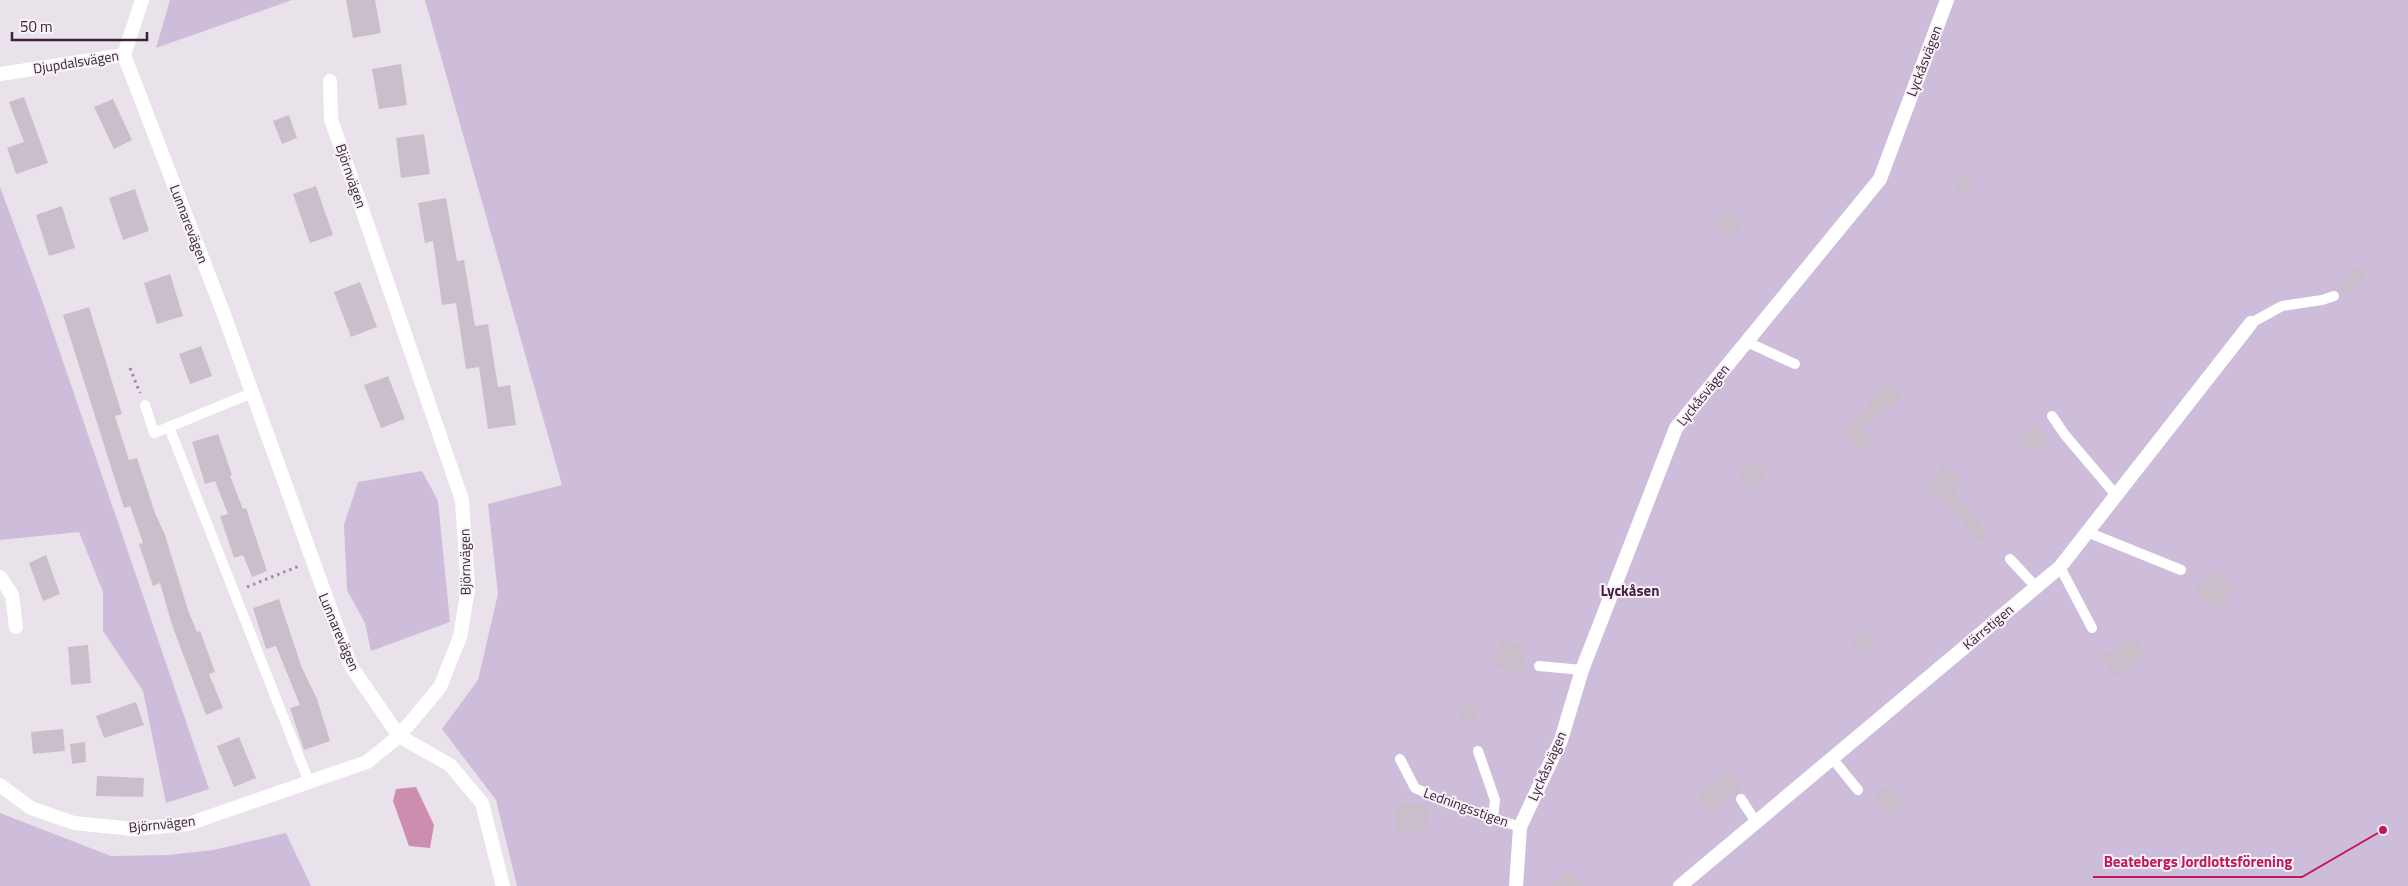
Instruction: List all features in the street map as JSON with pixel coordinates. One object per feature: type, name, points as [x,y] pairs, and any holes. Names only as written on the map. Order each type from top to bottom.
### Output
[{"type":"street","name":"Djupdalsvägen","points":[[0,74],[124,55],[142,0]]},
{"type":"street","name":"Lyckåsvägen","points":[[1516,886],[1520,827],[1561,740],[1582,670],[1676,428],[1880,179],[1948,0]]},
{"type":"street","name":"Lunnarevägen","points":[[124,55],[252,393],[350,666],[399,736],[450,765],[482,803],[503,886]]},
{"type":"street","name":"Björnvägen","points":[[0,785],[31,808],[74,823],[133,829],[188,824],[367,762],[399,736],[440,687],[460,637],[468,588],[462,500],[331,119],[330,82]]},
{"type":"street","name":"Kärrstigen","points":[[1680,886],[2060,567],[2251,323]]},
{"type":"street","points":[[0,577],[12,595],[16,627]]},
{"type":"lane","points":[[2251,323],[2282,306],[2334,296]]},
{"type":"lane","points":[[1747,342],[1796,364]]},
{"type":"lane","points":[[145,405],[154,433],[252,393]]},
{"type":"lane","points":[[2052,416],[2065,435],[2116,495]]},
{"type":"lane","points":[[169,427],[309,782]]},
{"type":"lane","points":[[2087,532],[2181,570]]},
{"type":"lane","points":[[2010,559],[2036,587]]},
{"type":"lane","points":[[2060,567],[2092,628]]},
{"type":"lane","points":[[1539,666],[1582,670]]},
{"type":"lane","points":[[1478,751],[1495,800],[1493,818]]},
{"type":"lane","points":[[1832,758],[1858,790]]},
{"type":"lane","name":"Ledningsstigen","points":[[1400,759],[1415,788],[1450,804],[1520,827]]},
{"type":"lane","points":[[1742,800],[1756,822]]},
{"type":"path","points":[[130,368],[145,405]]},
{"type":"path","points":[[234,593],[311,561]]},
{"type":"shaded area","points":[[170,0],[292,0],[156,48]]},
{"type":"shaded area","points":[[425,0],[2408,0],[2408,886],[517,886],[496,800],[442,729],[478,680],[498,594],[488,504],[562,485]]},
{"type":"shaded area","points":[[0,187],[41,297],[209,789],[166,803],[143,691],[103,631],[103,592],[79,532],[0,540]]},
{"type":"shaded area","points":[[422,471],[438,501],[450,622],[371,651],[365,623],[347,590],[344,525],[358,482]]},
{"type":"shaded area","points":[[416,787],[434,825],[430,848],[409,846],[393,801],[396,789]]},
{"type":"shaded area","points":[[0,813],[111,856],[168,855],[213,850],[286,833],[311,886],[0,886]]},
{"type":"building","points":[[346,0],[375,0],[381,33],[353,38]]},
{"type":"building","points":[[401,64],[407,105],[379,109],[372,69]]},
{"type":"building","points":[[24,97],[48,163],[16,174],[7,148],[24,142],[9,102]]},
{"type":"building","points":[[113,99],[132,140],[114,149],[94,107]]},
{"type":"building","points":[[289,115],[297,138],[282,144],[273,121]]},
{"type":"building","points":[[424,134],[430,174],[401,178],[396,138]]},
{"type":"building","points":[[1965,174],[1975,185],[1962,196],[1953,186]]},
{"type":"building","points":[[316,186],[333,235],[310,243],[293,194]]},
{"type":"building","points":[[135,189],[149,231],[123,240],[109,198]]},
{"type":"building","points":[[446,198],[457,261],[464,260],[475,326],[488,324],[498,387],[510,385],[516,425],[488,429],[479,367],[466,369],[456,303],[442,305],[433,241],[425,243],[418,203]]},
{"type":"building","points":[[62,206],[75,248],[49,256],[36,215]]},
{"type":"building","points":[[1723,210],[1743,220],[1734,236],[1715,226]]},
{"type":"building","points":[[2354,266],[2366,274],[2351,295],[2339,287]]},
{"type":"building","points":[[170,274],[183,316],[157,324],[144,283]]},
{"type":"building","points":[[360,282],[377,327],[351,337],[334,292]]},
{"type":"building","points":[[89,307],[122,414],[115,416],[129,460],[137,458],[155,513],[165,535],[188,610],[197,632],[200,631],[215,672],[209,674],[223,708],[206,715],[172,625],[160,583],[153,586],[139,544],[143,543],[130,506],[124,508],[63,315]]},
{"type":"building","points":[[201,346],[212,376],[190,384],[179,354]]},
{"type":"building","points":[[388,376],[405,419],[381,428],[364,385]]},
{"type":"building","points":[[1890,382],[1902,399],[1862,427],[1874,439],[1862,450],[1844,432],[1871,405],[1867,399]]},
{"type":"building","points":[[2037,424],[2050,440],[2031,454],[2018,438]]},
{"type":"building","points":[[218,434],[232,475],[230,476],[243,509],[246,508],[267,571],[252,577],[243,555],[234,558],[220,516],[228,514],[215,481],[205,484],[192,442]]},
{"type":"building","points":[[1751,459],[1768,469],[1754,492],[1737,481]]},
{"type":"building","points":[[1944,464],[1964,481],[1955,491],[1988,534],[1978,542],[1946,501],[1944,504],[1924,487]]},
{"type":"building","points":[[46,555],[60,594],[43,601],[29,563]]},
{"type":"building","points":[[2212,569],[2235,588],[2217,610],[2194,591]]},
{"type":"building","points":[[279,599],[302,668],[317,699],[330,741],[304,750],[290,708],[300,705],[276,646],[266,649],[253,608]]},
{"type":"building","points":[[1864,628],[1877,637],[1864,655],[1851,646]]},
{"type":"building","points":[[2134,636],[2146,656],[2114,677],[2101,656]]},
{"type":"building","points":[[1501,640],[1527,647],[1521,673],[1494,666]]},
{"type":"building","points":[[88,645],[91,683],[71,685],[68,647]]},
{"type":"building","points":[[136,702],[144,725],[104,738],[96,716]]},
{"type":"building","points":[[1463,704],[1478,707],[1475,723],[1460,720]]},
{"type":"building","points":[[63,729],[65,751],[33,754],[31,732]]},
{"type":"building","points":[[239,737],[256,778],[234,787],[217,746]]},
{"type":"building","points":[[85,742],[86,762],[72,764],[70,744]]},
{"type":"building","points":[[1728,771],[1742,789],[1711,813],[1697,795]]},
{"type":"building","points":[[97,776],[144,778],[143,797],[96,796]]},
{"type":"building","points":[[1890,784],[1904,806],[1889,816],[1874,794]]},
{"type":"building","points":[[1427,804],[1427,830],[1396,831],[1395,805]]},
{"type":"building","points":[[1569,869],[1583,886],[1549,886]]},
{"type":"place","name":"Beatebergs Jordlottsförening","points":[[2383,830]]},
{"type":"district","name":"Lyckåsen","points":[[1630,591]]}]
